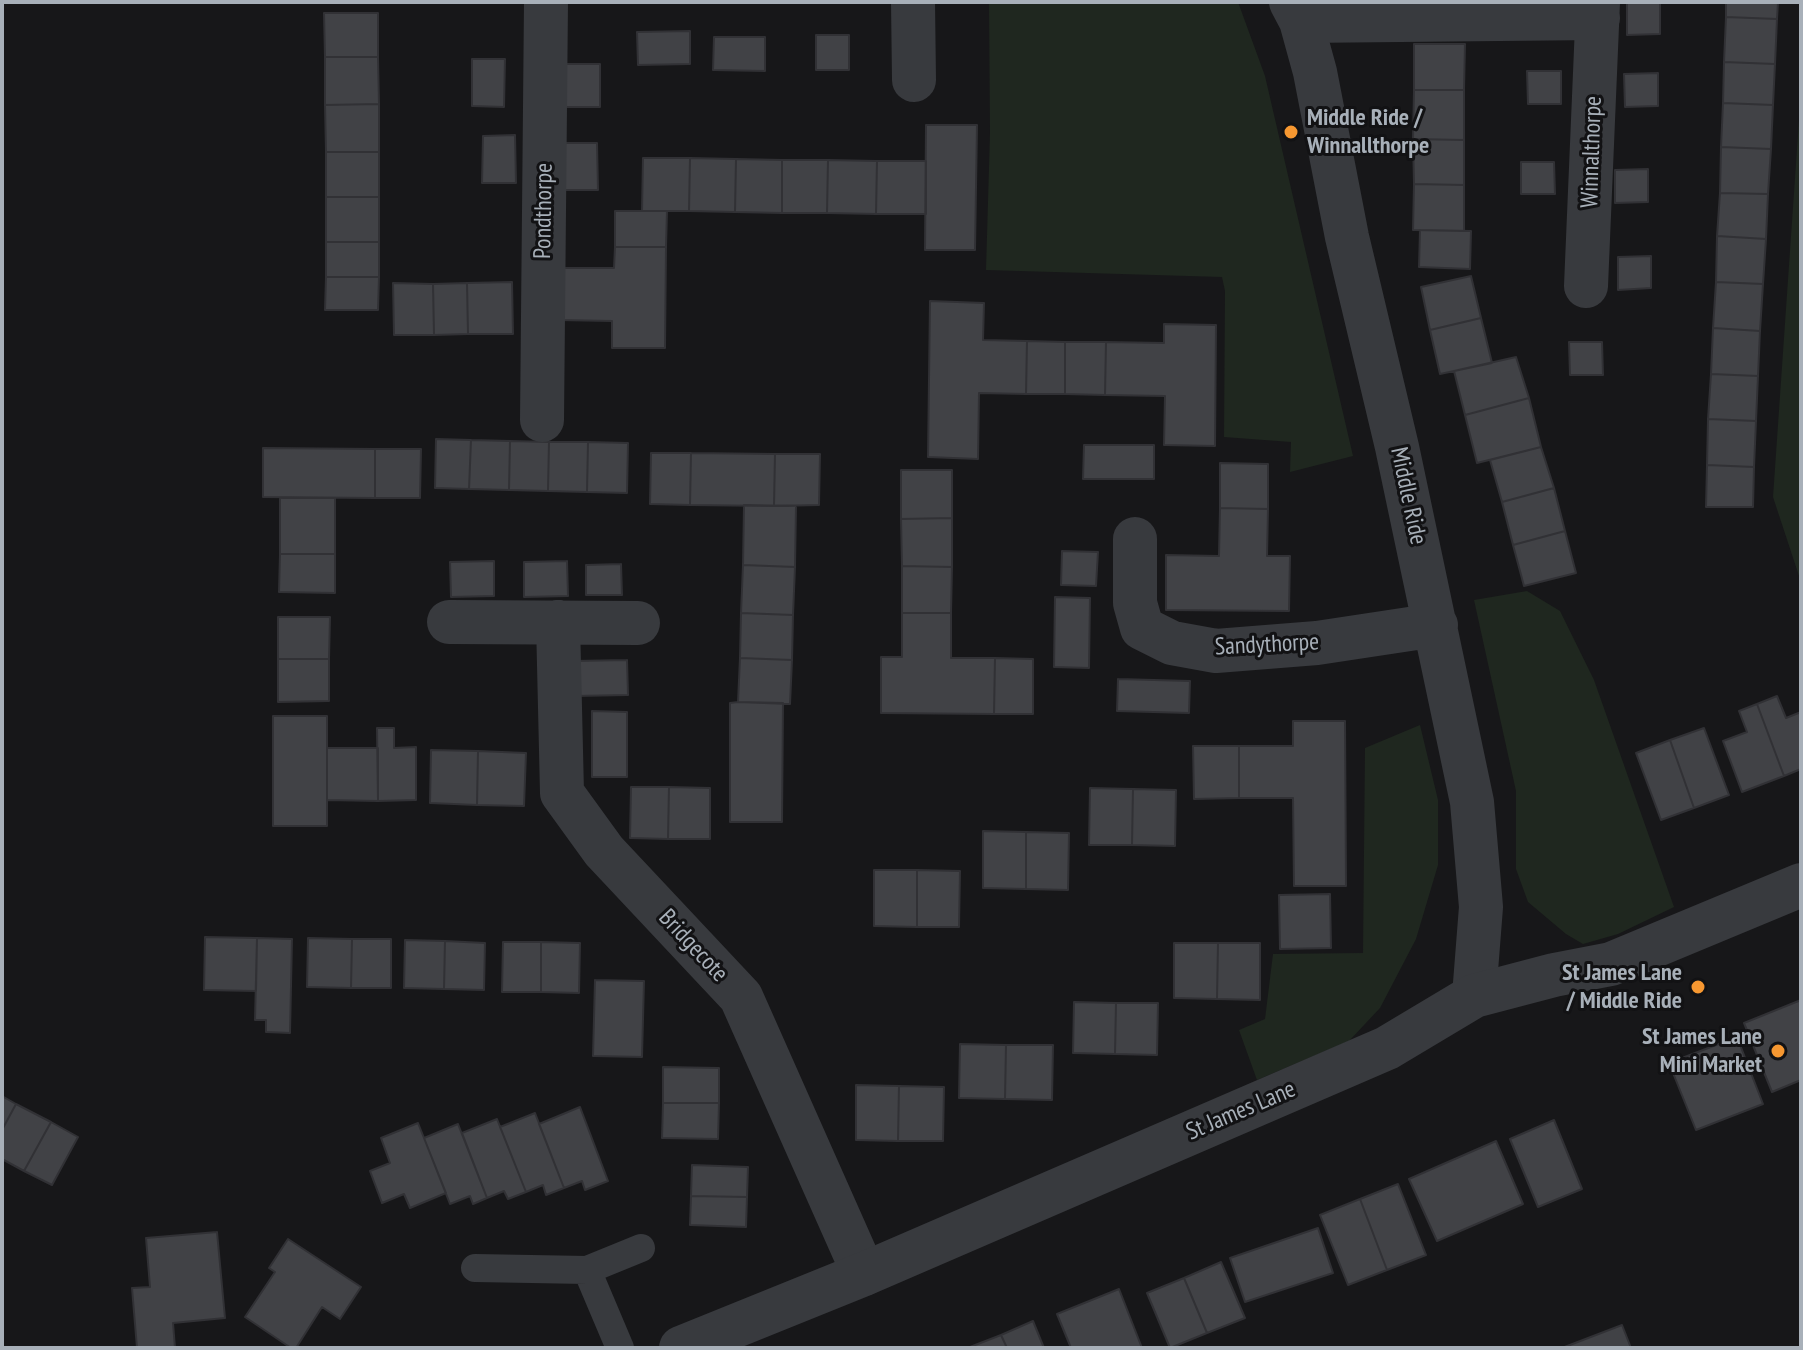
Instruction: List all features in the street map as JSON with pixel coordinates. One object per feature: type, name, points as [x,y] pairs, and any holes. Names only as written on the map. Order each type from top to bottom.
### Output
[{"type":"street","name":"Pondthorpe","points":[[542,420],[546,2]]},
{"type":"street","points":[[913,2],[914,80]]},
{"type":"street","name":"Winnalthorpe","points":[[1296,11],[1598,10],[1586,286]]},
{"type":"street","name":"Middle Ride","points":[[1296,11],[1315,72],[1347,237],[1436,625],[1472,802],[1481,907],[1474,996]]},
{"type":"street","name":"Sandythorpe","points":[[1135,539],[1135,603],[1142,628],[1172,643],[1216,651],[1317,643],[1436,625]]},
{"type":"street","points":[[449,622],[638,623]]},
{"type":"street","name":"Bridgecote","points":[[558,622],[562,793],[604,851],[741,997],[864,1274]]},
{"type":"street","name":"St James Lane","points":[[681,1348],[864,1274],[1387,1048],[1474,996],[1611,964],[1801,885]]},
{"type":"lane","points":[[475,1268],[587,1270],[641,1248]]},
{"type":"lane","points":[[587,1270],[620,1348]]},
{"type":"shaded area","points":[[989,2],[1238,2],[1265,76],[1353,456],[1290,472],[1291,442],[1224,437],[1225,291],[1222,277],[986,270],[990,133]]},
{"type":"shaded area","points":[[1801,91],[1801,582],[1773,497]]},
{"type":"shaded area","points":[[1527,591],[1560,611],[1594,680],[1674,907],[1618,934],[1583,944],[1528,902],[1516,869],[1516,791],[1474,600]]},
{"type":"shaded area","points":[[1420,725],[1438,800],[1438,865],[1416,939],[1380,1008],[1349,1041],[1257,1080],[1239,1030],[1265,1019],[1273,954],[1363,953],[1365,748]]},
{"type":"building","points":[[1627,2],[1660,2],[1660,34],[1627,35]]},
{"type":"building","points":[[1726,2],[1778,2],[1777,19],[1726,17]]},
{"type":"building","points":[[324,13],[378,13],[378,57],[325,57]]},
{"type":"building","points":[[1726,17],[1777,19],[1775,64],[1724,62]]},
{"type":"building","points":[[690,31],[690,64],[638,65],[637,32]]},
{"type":"building","points":[[816,35],[849,35],[849,70],[816,70]]},
{"type":"building","points":[[714,37],[765,37],[765,71],[713,70]]},
{"type":"building","points":[[1414,44],[1465,44],[1464,90],[1414,90]]},
{"type":"building","points":[[325,57],[378,57],[379,104],[325,105]]},
{"type":"building","points":[[472,59],[505,59],[504,107],[472,106]]},
{"type":"building","points":[[1724,62],[1775,64],[1773,105],[1723,103]]},
{"type":"building","points":[[566,64],[600,64],[600,107],[566,107]]},
{"type":"building","points":[[1527,71],[1561,71],[1561,104],[1528,104]]},
{"type":"building","points":[[1658,73],[1658,106],[1625,107],[1624,74]]},
{"type":"building","points":[[1414,90],[1464,90],[1464,140],[1413,139]]},
{"type":"building","points":[[1723,103],[1773,105],[1771,149],[1721,147]]},
{"type":"building","points":[[379,104],[379,152],[326,152],[325,105]]},
{"type":"building","points":[[926,125],[977,125],[975,250],[925,250]]},
{"type":"building","points":[[515,135],[516,183],[482,183],[483,136]]},
{"type":"building","points":[[1413,139],[1464,140],[1464,185],[1414,184]]},
{"type":"building","points":[[565,143],[597,143],[598,190],[564,190]]},
{"type":"building","points":[[1721,147],[1771,149],[1768,194],[1720,193]]},
{"type":"building","points":[[326,152],[379,152],[379,197],[326,197]]},
{"type":"building","points":[[643,158],[690,158],[689,211],[642,211]]},
{"type":"building","points":[[690,158],[736,159],[735,212],[689,211]]},
{"type":"building","points":[[736,159],[782,160],[782,213],[735,212]]},
{"type":"building","points":[[782,160],[828,160],[827,213],[782,213]]},
{"type":"building","points":[[828,160],[877,161],[876,214],[827,213]]},
{"type":"building","points":[[877,161],[926,161],[926,214],[876,214]]},
{"type":"building","points":[[1521,162],[1554,162],[1555,194],[1521,194]]},
{"type":"building","points":[[1648,169],[1648,202],[1615,203],[1615,170]]},
{"type":"building","points":[[1414,184],[1464,185],[1464,231],[1413,230]]},
{"type":"building","points":[[1720,193],[1768,194],[1766,239],[1717,236]]},
{"type":"building","points":[[326,197],[379,197],[379,242],[326,242]]},
{"type":"building","points":[[615,211],[667,211],[666,247],[615,247]]},
{"type":"building","points":[[1420,230],[1471,231],[1470,269],[1419,267]]},
{"type":"building","points":[[1717,236],[1766,239],[1763,284],[1716,282]]},
{"type":"building","points":[[326,242],[379,242],[379,277],[326,277]]},
{"type":"building","points":[[615,247],[666,247],[665,348],[612,348],[612,321],[558,320],[559,268],[614,268]]},
{"type":"building","points":[[1651,256],[1651,288],[1618,290],[1618,257]]},
{"type":"building","points":[[1471,276],[1481,318],[1430,330],[1421,287]]},
{"type":"building","points":[[326,277],[379,277],[378,310],[325,310]]},
{"type":"building","points":[[512,282],[513,334],[468,334],[467,283]]},
{"type":"building","points":[[1716,282],[1763,284],[1760,331],[1713,328]]},
{"type":"building","points":[[393,283],[433,284],[434,335],[394,335]]},
{"type":"building","points":[[467,283],[468,334],[434,335],[433,284]]},
{"type":"building","points":[[930,301],[984,303],[983,340],[1027,341],[1026,394],[979,393],[978,459],[928,457]]},
{"type":"building","points":[[1481,318],[1492,363],[1440,374],[1430,330]]},
{"type":"building","points":[[1164,324],[1216,325],[1215,446],[1164,445],[1165,396],[1105,395],[1106,342],[1164,343]]},
{"type":"building","points":[[1713,328],[1760,331],[1758,376],[1711,374]]},
{"type":"building","points":[[1027,341],[1065,342],[1065,394],[1026,394]]},
{"type":"building","points":[[1065,342],[1106,342],[1105,395],[1065,394]]},
{"type":"building","points":[[1569,342],[1602,342],[1603,375],[1570,375]]},
{"type":"building","points":[[1516,357],[1529,398],[1465,415],[1454,371]]},
{"type":"building","points":[[1711,374],[1758,376],[1756,421],[1708,419]]},
{"type":"building","points":[[1529,398],[1541,447],[1477,463],[1465,415]]},
{"type":"building","points":[[1708,419],[1756,421],[1754,467],[1707,465]]},
{"type":"building","points":[[436,439],[471,440],[469,489],[435,488]]},
{"type":"building","points":[[471,440],[510,441],[509,490],[469,489]]},
{"type":"building","points":[[510,441],[549,442],[548,491],[509,490]]},
{"type":"building","points":[[549,442],[588,442],[587,492],[548,491]]},
{"type":"building","points":[[588,442],[628,443],[627,493],[587,492]]},
{"type":"building","points":[[1084,445],[1154,445],[1154,479],[1083,479]]},
{"type":"building","points":[[1541,447],[1554,488],[1502,502],[1490,460]]},
{"type":"building","points":[[263,448],[375,449],[375,498],[263,497]]},
{"type":"building","points":[[375,449],[421,449],[420,498],[375,498]]},
{"type":"building","points":[[651,453],[691,453],[690,505],[650,504]]},
{"type":"building","points":[[691,453],[775,454],[774,506],[690,505]]},
{"type":"building","points":[[775,454],[820,454],[819,505],[774,506]]},
{"type":"building","points":[[1220,463],[1268,464],[1268,509],[1220,508]]},
{"type":"building","points":[[1707,465],[1754,467],[1753,507],[1706,507]]},
{"type":"building","points":[[901,470],[952,470],[952,518],[901,519]]},
{"type":"building","points":[[1554,488],[1565,531],[1513,545],[1502,502]]},
{"type":"building","points":[[280,498],[335,498],[335,554],[280,554]]},
{"type":"building","points":[[744,505],[796,506],[795,567],[743,565]]},
{"type":"building","points":[[1220,508],[1268,509],[1267,556],[1290,556],[1289,611],[1166,610],[1166,555],[1219,556]]},
{"type":"building","points":[[952,518],[952,567],[902,566],[901,519]]},
{"type":"building","points":[[1565,531],[1576,573],[1524,586],[1513,545]]},
{"type":"building","points":[[1062,551],[1098,552],[1096,586],[1061,585]]},
{"type":"building","points":[[280,554],[335,554],[335,593],[279,592]]},
{"type":"building","points":[[494,561],[494,596],[451,597],[450,562]]},
{"type":"building","points":[[567,561],[568,596],[524,597],[524,562]]},
{"type":"building","points":[[621,564],[622,595],[586,595],[586,565]]},
{"type":"building","points":[[743,565],[795,567],[793,615],[741,613]]},
{"type":"building","points":[[902,566],[952,567],[951,613],[902,613]]},
{"type":"building","points":[[1055,597],[1090,598],[1089,668],[1054,667]]},
{"type":"building","points":[[741,613],[793,615],[792,660],[740,658]]},
{"type":"building","points":[[902,613],[951,613],[951,658],[995,658],[994,714],[881,713],[881,657],[902,657]]},
{"type":"building","points":[[278,617],[330,617],[329,659],[278,659]]},
{"type":"building","points":[[740,658],[792,660],[790,704],[738,702]]},
{"type":"building","points":[[995,658],[1033,659],[1033,714],[994,714]]},
{"type":"building","points":[[278,659],[329,659],[329,701],[278,702]]},
{"type":"building","points":[[627,660],[628,695],[575,696],[574,661]]},
{"type":"building","points":[[1118,679],[1190,681],[1189,713],[1117,711]]},
{"type":"building","points":[[1777,696],[1786,718],[1801,712],[1801,769],[1784,776],[1757,704]]},
{"type":"building","points":[[730,703],[783,703],[782,822],[730,822]]},
{"type":"building","points":[[1757,704],[1784,776],[1742,792],[1723,741],[1747,732],[1739,711]]},
{"type":"building","points":[[592,711],[627,712],[627,777],[592,777]]},
{"type":"building","points":[[273,716],[327,716],[327,826],[273,826]]},
{"type":"building","points":[[1293,721],[1345,721],[1346,886],[1294,886],[1293,798],[1239,798],[1239,746],[1293,746]]},
{"type":"building","points":[[377,728],[394,728],[394,748],[416,747],[416,800],[378,801]]},
{"type":"building","points":[[1704,728],[1729,795],[1694,808],[1670,740]]},
{"type":"building","points":[[1670,740],[1694,808],[1661,820],[1636,753]]},
{"type":"building","points":[[1193,746],[1239,746],[1239,798],[1194,799]]},
{"type":"building","points":[[327,748],[378,748],[378,801],[327,800]]},
{"type":"building","points":[[431,750],[478,751],[477,805],[430,803]]},
{"type":"building","points":[[478,751],[526,753],[524,806],[477,805]]},
{"type":"building","points":[[631,787],[669,787],[668,839],[630,838]]},
{"type":"building","points":[[669,787],[710,788],[710,839],[668,839]]},
{"type":"building","points":[[1090,788],[1133,789],[1132,845],[1089,845]]},
{"type":"building","points":[[1133,789],[1176,790],[1175,846],[1132,845]]},
{"type":"building","points":[[983,831],[1026,832],[1026,889],[983,888]]},
{"type":"building","points":[[1026,832],[1069,833],[1068,890],[1026,889]]},
{"type":"building","points":[[874,870],[917,870],[917,927],[874,926]]},
{"type":"building","points":[[917,870],[960,871],[959,927],[917,927]]},
{"type":"building","points":[[1330,894],[1331,948],[1280,949],[1279,895]]},
{"type":"building","points":[[205,937],[257,938],[256,991],[204,990]]},
{"type":"building","points":[[257,938],[292,939],[290,1033],[266,1032],[266,1020],[255,1020]]},
{"type":"building","points":[[308,938],[352,939],[351,988],[307,987]]},
{"type":"building","points":[[352,939],[391,939],[391,988],[351,988]]},
{"type":"building","points":[[405,940],[445,941],[444,989],[404,988]]},
{"type":"building","points":[[445,941],[485,943],[484,990],[444,989]]},
{"type":"building","points":[[503,942],[541,942],[541,992],[502,992]]},
{"type":"building","points":[[541,942],[580,943],[579,993],[541,992]]},
{"type":"building","points":[[1174,943],[1218,943],[1217,999],[1174,998]]},
{"type":"building","points":[[1218,943],[1260,943],[1260,1000],[1217,999]]},
{"type":"building","points":[[595,980],[644,981],[642,1057],[593,1056]]},
{"type":"building","name":"St James Lane Mini Market","points":[[1801,1000],[1801,1080],[1772,1092],[1744,1023]]},
{"type":"building","points":[[1074,1002],[1116,1003],[1115,1054],[1073,1053]]},
{"type":"building","points":[[1116,1003],[1158,1003],[1157,1055],[1115,1054]]},
{"type":"building","points":[[1737,1037],[1763,1104],[1696,1130],[1669,1063]]},
{"type":"building","points":[[960,1044],[1006,1045],[1005,1099],[959,1098]]},
{"type":"building","points":[[1006,1045],[1053,1045],[1052,1100],[1005,1099]]},
{"type":"building","points":[[663,1067],[719,1068],[719,1103],[663,1103]]},
{"type":"building","points":[[856,1085],[899,1086],[898,1141],[856,1140]]},
{"type":"building","points":[[899,1086],[944,1087],[943,1141],[898,1141]]},
{"type":"building","points":[[2,1096],[16,1104],[2,1130]]},
{"type":"building","points":[[663,1103],[719,1103],[718,1139],[662,1138]]},
{"type":"building","points":[[16,1104],[51,1122],[24,1171],[2,1159],[2,1130]]},
{"type":"building","points":[[580,1107],[608,1181],[585,1190],[582,1181],[564,1188],[539,1124]]},
{"type":"building","points":[[535,1113],[564,1188],[546,1195],[543,1185],[526,1192],[500,1127]]},
{"type":"building","points":[[497,1119],[526,1192],[508,1199],[504,1191],[487,1198],[462,1133]]},
{"type":"building","points":[[1554,1120],[1582,1189],[1538,1207],[1510,1139]]},
{"type":"building","points":[[51,1122],[78,1137],[52,1185],[24,1171]]},
{"type":"building","points":[[418,1123],[446,1193],[410,1208],[404,1194],[382,1203],[370,1171],[390,1163],[381,1138]]},
{"type":"building","points":[[458,1124],[487,1198],[473,1204],[470,1196],[450,1204],[424,1138]]},
{"type":"building","points":[[1496,1141],[1523,1204],[1437,1241],[1409,1179]]},
{"type":"building","points":[[692,1165],[748,1167],[747,1197],[691,1196]]},
{"type":"building","points":[[1398,1184],[1426,1255],[1387,1270],[1360,1199]]},
{"type":"building","points":[[691,1196],[747,1197],[746,1227],[690,1225]]},
{"type":"building","points":[[1360,1199],[1387,1270],[1348,1285],[1320,1215]]},
{"type":"building","points":[[1318,1228],[1333,1273],[1245,1302],[1230,1258]]},
{"type":"building","points":[[217,1232],[225,1318],[173,1323],[175,1348],[137,1348],[132,1288],[150,1287],[146,1238]]},
{"type":"building","points":[[288,1239],[361,1287],[340,1319],[322,1307],[296,1348],[291,1348],[245,1317],[275,1272],[269,1268]]},
{"type":"building","points":[[1221,1262],[1245,1318],[1207,1333],[1184,1278]]},
{"type":"building","points":[[1184,1278],[1207,1333],[1170,1348],[1147,1293]]},
{"type":"building","points":[[1119,1289],[1142,1348],[1071,1348],[1057,1314]]},
{"type":"building","points":[[1033,1321],[1044,1348],[1007,1348],[1001,1335]]},
{"type":"building","points":[[1622,1325],[1631,1348],[1562,1348]]},
{"type":"building","points":[[1001,1335],[1007,1348],[970,1348],[970,1347]]},
{"type":"place","name":"Middle Ride / Winnallthorpe","points":[[1291,132]]},
{"type":"place","name":"St James Lane / Middle Ride","points":[[1698,987]]},
{"type":"place","name":"St James Lane Mini Market","points":[[1778,1051]]}]
